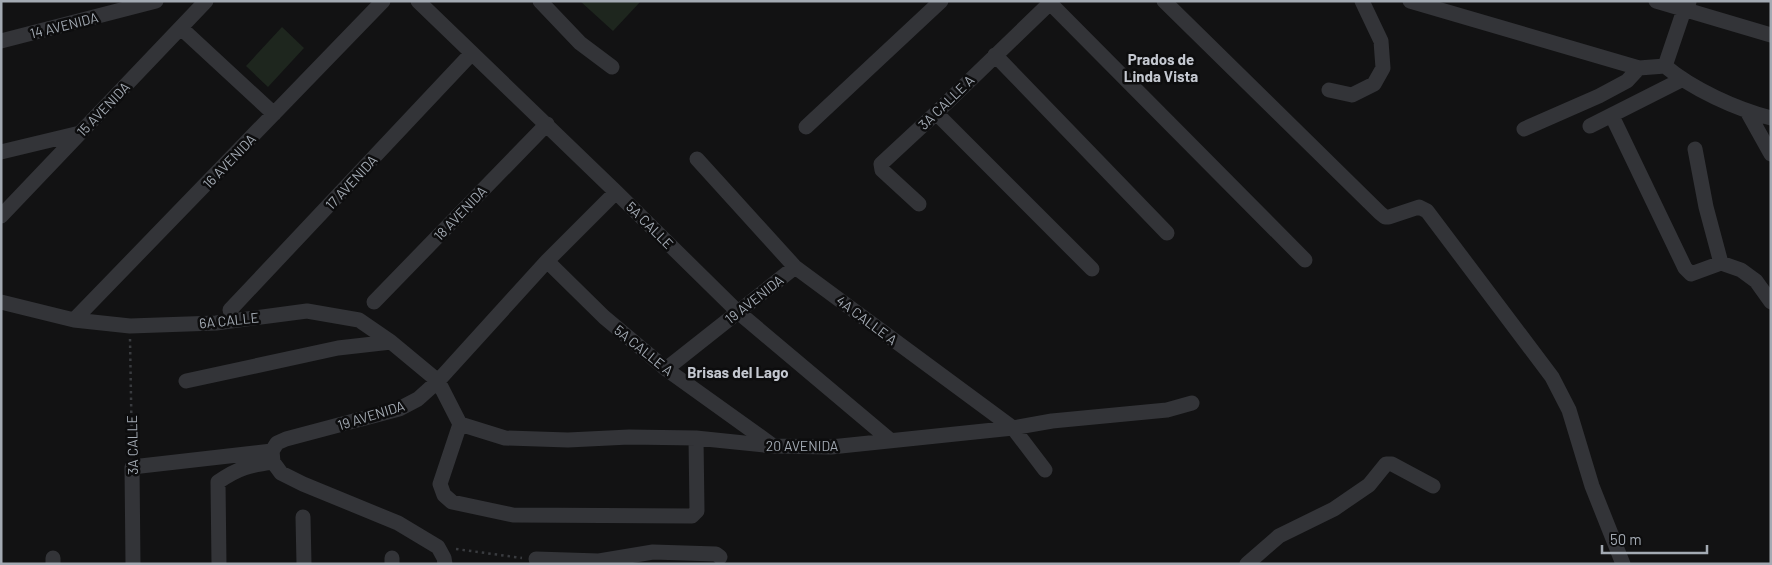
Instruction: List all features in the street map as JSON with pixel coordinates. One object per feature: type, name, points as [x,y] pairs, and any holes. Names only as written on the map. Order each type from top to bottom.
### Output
[{"type":"street","name":"14 AVENIDA","points":[[1,41],[156,1]]},
{"type":"street","name":"15 AVENIDA","points":[[1,216],[206,1]]},
{"type":"street","name":"16 AVENIDA","points":[[74,320],[384,1]]},
{"type":"street","name":"5A CALLE","points":[[418,1],[547,124],[738,312],[890,440]]},
{"type":"street","points":[[540,1],[580,43],[612,68]]},
{"type":"street","points":[[1164,1],[1385,217],[1419,207],[1427,211],[1552,377],[1568,410],[1592,486],[1623,564]]},
{"type":"street","points":[[1329,90],[1352,95],[1374,84],[1383,68],[1381,41],[1362,1]]},
{"type":"street","points":[[1410,1],[1639,68],[1665,66],[1681,80],[1746,111],[1771,118]]},
{"type":"street","points":[[1656,1],[1687,5],[1771,36]]},
{"type":"street","points":[[1051,2],[1305,260]]},
{"type":"street","name":"3A CALLE A","points":[[919,204],[882,170],[882,164],[1051,2]]},
{"type":"street","points":[[806,127],[936,4]]},
{"type":"street","points":[[1665,66],[1687,5]]},
{"type":"street","points":[[181,28],[274,114]]},
{"type":"street","name":"17 AVENIDA","points":[[230,310],[472,53]]},
{"type":"street","points":[[995,55],[1167,233]]},
{"type":"street","points":[[1524,129],[1599,96],[1627,81],[1639,68]]},
{"type":"street","points":[[1590,126],[1681,80]]},
{"type":"street","points":[[1746,111],[1771,154]]},
{"type":"street","points":[[936,114],[1092,269]]},
{"type":"street","points":[[1612,116],[1685,268],[1691,274],[1721,263],[1741,270],[1756,281],[1771,302]]},
{"type":"street","name":"18 AVENIDA","points":[[374,302],[547,124]]},
{"type":"street","points":[[1,152],[80,133]]},
{"type":"street","points":[[1695,149],[1706,206],[1721,263]]},
{"type":"street","name":"4A CALLE A","points":[[698,159],[795,266],[1013,428],[1046,470]]},
{"type":"street","name":"19 AVENIDA","points":[[132,467],[272,456],[277,443],[286,439],[398,409],[418,399],[438,381],[548,261],[616,192]]},
{"type":"street","name":"5A CALLE A","points":[[548,261],[604,317],[666,369],[774,446]]},
{"type":"street","name":"19 AVENIDA","points":[[666,369],[795,266]]},
{"type":"street","name":"6A CALLE","points":[[1,302],[74,320],[130,326],[216,323],[307,310],[359,320],[391,342],[438,381]]},
{"type":"street","points":[[186,381],[338,348],[391,342]]},
{"type":"street","points":[[438,381],[460,424],[440,484],[444,495],[452,502],[513,515],[692,516],[697,511],[696,438]]},
{"type":"street","name":"20 AVENIDA","points":[[460,424],[505,438],[568,440],[629,437],[696,438],[774,446],[831,447],[1013,428],[1052,421],[1167,410],[1192,403]]},
{"type":"street","points":[[219,564],[218,482],[232,472],[272,456],[281,473],[302,484],[398,523],[438,547],[445,564]]},
{"type":"street","points":[[1247,564],[1279,536],[1334,509],[1369,484],[1386,464],[1392,464],[1432,486]]},
{"type":"street","name":"3A CALLE","points":[[132,467],[133,564]]},
{"type":"street","points":[[303,517],[304,564]]},
{"type":"street","points":[[536,559],[599,562],[653,552],[716,554],[720,557]]},
{"type":"path","name":"3A CALLE","points":[[130,326],[132,467]]},
{"type":"path","points":[[438,547],[510,558],[536,559]]},
{"type":"shaded area","points":[[580,1],[641,1],[613,31]]},
{"type":"shaded area","points":[[282,27],[304,48],[268,87],[246,66]]},
{"type":"district","name":"Prados de Linda Vista","points":[[1161,68]]},
{"type":"district","name":"Brisas del Lago","points":[[738,372]]}]
